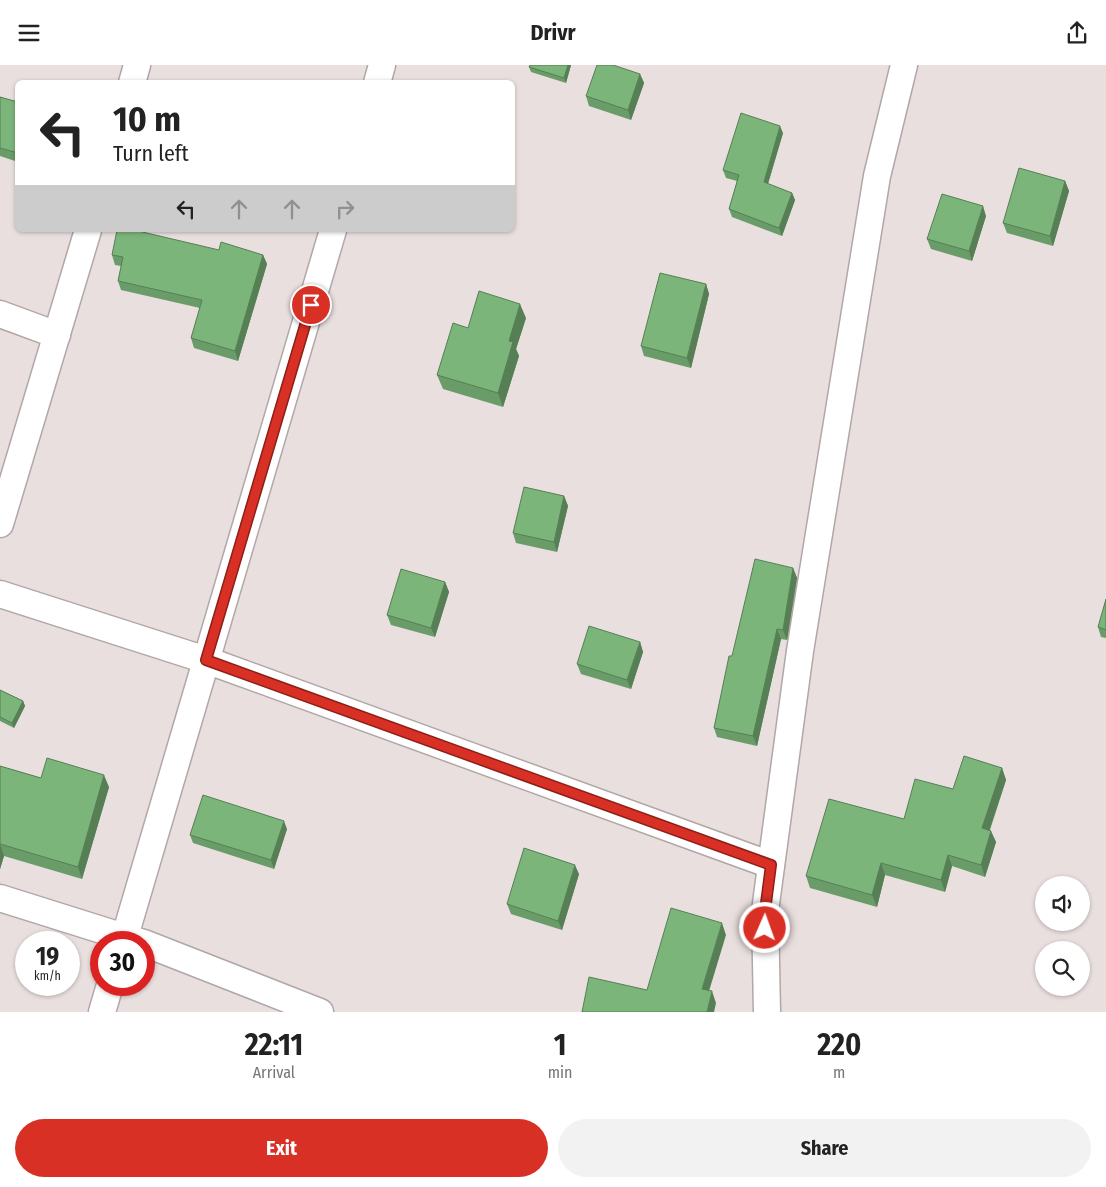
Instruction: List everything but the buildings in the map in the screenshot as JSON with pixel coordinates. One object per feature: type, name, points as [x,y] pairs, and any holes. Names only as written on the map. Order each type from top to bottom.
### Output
[{"type":"street","points":[[133,80],[138,65]]},
{"type":"street","points":[[378,80],[382,65]]},
{"type":"street","points":[[767,1012],[765,911],[801,641],[873,205],[904,65]]},
{"type":"street","points":[[0,524],[87,232]]},
{"type":"street","points":[[136,931],[206,660],[332,232]]},
{"type":"street","points":[[0,314],[57,335]]},
{"type":"street","points":[[0,594],[206,660],[771,865]]},
{"type":"street","points":[[0,898],[102,931]]},
{"type":"street","points":[[155,949],[320,1012]]},
{"type":"street","points":[[102,1012],[107,996]]},
{"type":"route","points":[[311,305],[206,660],[771,865],[765,911],[765,928]]}]
